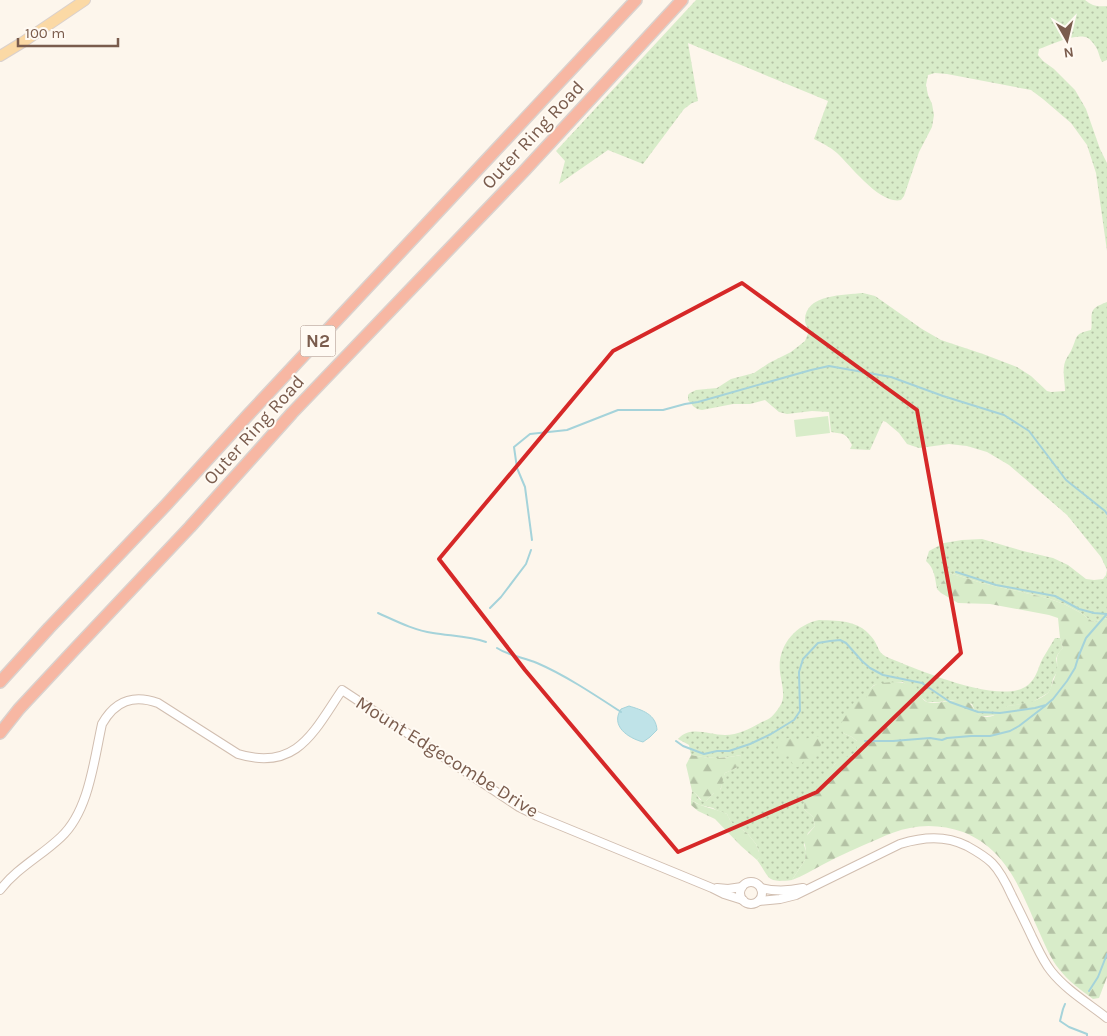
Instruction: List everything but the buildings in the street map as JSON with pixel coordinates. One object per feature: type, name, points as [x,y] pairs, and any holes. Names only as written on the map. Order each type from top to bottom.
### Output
[{"type":"highway","name":"Outer Ring Road","points":[[0,682],[636,0]]},
{"type":"highway","name":"Outer Ring Road","points":[[0,733],[74,650],[190,527],[292,412],[518,177],[682,0]]},
{"type":"main road","points":[[0,56],[85,0]]},
{"type":"street","name":"Mount Edgecombe Drive","points":[[0,890],[9,878],[62,837],[74,820],[82,807],[86,794],[102,724],[108,714],[121,703],[132,699],[150,700],[158,703],[238,754],[264,760],[283,756],[306,741],[342,690],[519,807],[724,894],[743,900]]},
{"type":"street","points":[[759,901],[762,895],[758,884],[753,882],[747,883],[742,887],[740,892],[743,900],[750,904],[789,897],[803,892],[900,844],[926,838],[952,840],[964,844],[993,864],[1002,876],[1041,956],[1051,971],[1107,1018]]},
{"type":"street","name":"Mount Edgecombe Drive","points":[[712,888],[728,889],[742,887]]},
{"type":"street","points":[[761,888],[781,891],[810,887]]},
{"type":"highlighted area","points":[[742,283],[917,410],[961,653],[817,792],[678,852],[525,670],[439,559],[613,351]]},
{"type":"green space","points":[[696,0],[1085,0],[1095,6],[1107,6],[1107,60],[1102,62],[1097,49],[1090,39],[1080,36],[1068,38],[1039,49],[1038,55],[1075,90],[1086,109],[1107,163],[1107,251],[1096,173],[1087,145],[1071,123],[1031,90],[947,74],[935,73],[928,75],[926,85],[934,115],[932,127],[919,152],[901,200],[884,197],[875,191],[837,153],[814,139],[828,101],[688,43],[698,101],[684,109],[643,164],[608,150],[559,184],[565,161],[556,151]]},
{"type":"green space","points":[[863,293],[875,296],[941,340],[1017,367],[1031,376],[1047,391],[1051,392],[1065,391],[1064,365],[1066,359],[1079,335],[1091,330],[1093,310],[1107,302],[1107,570],[1101,557],[1067,515],[1009,465],[987,452],[967,446],[949,444],[919,448],[907,444],[899,433],[883,421],[870,450],[850,449],[852,445],[846,436],[831,432],[829,412],[812,411],[787,414],[779,412],[765,400],[750,404],[733,404],[702,410],[697,409],[688,400],[688,395],[696,390],[717,388],[731,379],[754,373],[791,352],[805,341],[809,331],[805,321],[807,311],[812,305],[827,298]]},
{"type":"green space","points":[[828,416],[830,433],[796,437],[794,420]]},
{"type":"green space","points":[[982,539],[1053,558],[1068,565],[1086,579],[1103,579],[1107,570],[1107,618],[1093,622],[1064,604],[1047,598],[982,583],[949,573],[937,589],[933,571],[926,561],[929,551],[944,543]]},
{"type":"green space","points":[[949,573],[982,583],[1047,598],[1064,604],[1093,622],[1107,618],[1107,977],[1099,998],[1093,999],[1075,985],[1056,965],[1020,889],[1003,862],[979,840],[963,832],[950,828],[930,826],[902,830],[850,851],[792,880],[805,860],[804,839],[815,826],[813,817],[804,809],[805,800],[835,764],[841,759],[853,755],[857,750],[857,741],[843,733],[840,725],[856,699],[866,698],[873,686],[889,682],[913,685],[927,702],[965,701],[971,704],[978,715],[986,717],[993,716],[1008,706],[1034,701],[1049,692],[1057,671],[1057,656],[1063,648],[1058,618],[990,604],[958,603],[937,589]]},
{"type":"green space","points":[[819,620],[843,621],[857,625],[869,633],[881,653],[885,656],[940,678],[984,690],[1003,692],[1020,689],[1033,680],[1055,638],[1060,638],[1063,648],[1056,658],[1058,670],[1048,693],[1031,703],[1008,706],[996,715],[980,716],[976,713],[972,704],[953,700],[927,702],[903,682],[874,685],[843,733],[857,741],[857,750],[835,764],[804,809],[813,817],[815,826],[808,833],[804,845],[806,851],[805,860],[792,880],[777,881],[767,875],[757,860],[759,852],[756,844],[747,833],[731,822],[727,814],[691,800],[692,791],[700,800],[706,801],[721,789],[725,773],[736,768],[741,755],[716,758],[691,755],[689,745],[678,739],[688,732],[719,735],[734,734],[770,718],[783,698],[780,663],[785,645],[795,632]]},
{"type":"green space","points":[[815,736],[820,737],[821,740],[819,749],[811,758],[805,759],[800,766],[793,765],[792,755],[780,755],[777,751],[778,744],[788,738],[804,739]]},
{"type":"green space","points":[[691,755],[716,758],[741,755],[736,767],[725,773],[718,795],[714,793],[703,802],[692,791],[686,765]]},
{"type":"green space","points":[[691,800],[727,814],[731,822],[747,833],[756,844],[759,858],[757,860],[741,846],[715,819],[698,811],[691,805]]},
{"type":"water","points":[[629,706],[651,716],[656,725],[657,730],[643,742],[632,738],[619,726],[618,715],[621,709]]},
{"type":"waterway","points":[[532,540],[525,487],[517,468],[514,447],[530,434],[567,430],[618,410],[663,410],[829,366],[891,377],[1004,415],[1029,431],[1066,480],[1107,514]]},
{"type":"waterway","points":[[490,608],[501,597],[526,564],[531,550]]},
{"type":"waterway","points":[[956,572],[996,585],[1055,596],[1079,609],[1107,614]]},
{"type":"waterway","points":[[378,613],[418,630],[473,638],[486,642]]},
{"type":"waterway","points":[[676,741],[683,746],[704,754],[729,751],[771,734],[794,720],[800,711],[799,672],[803,659],[818,643],[840,640],[846,643],[870,668],[883,675],[922,683],[950,702],[978,712],[1000,713],[1046,705],[1067,681],[1075,668],[1086,638],[1107,614]]},
{"type":"waterway","points":[[497,648],[558,673],[621,712]]},
{"type":"waterway","points":[[865,741],[930,738],[942,740],[947,738],[990,736],[1010,731],[1045,706]]},
{"type":"waterway","points":[[1089,991],[1098,977],[1107,954]]},
{"type":"waterway","points":[[1065,1004],[1060,1021],[1069,1027],[1087,1034],[1087,1036]]}]
